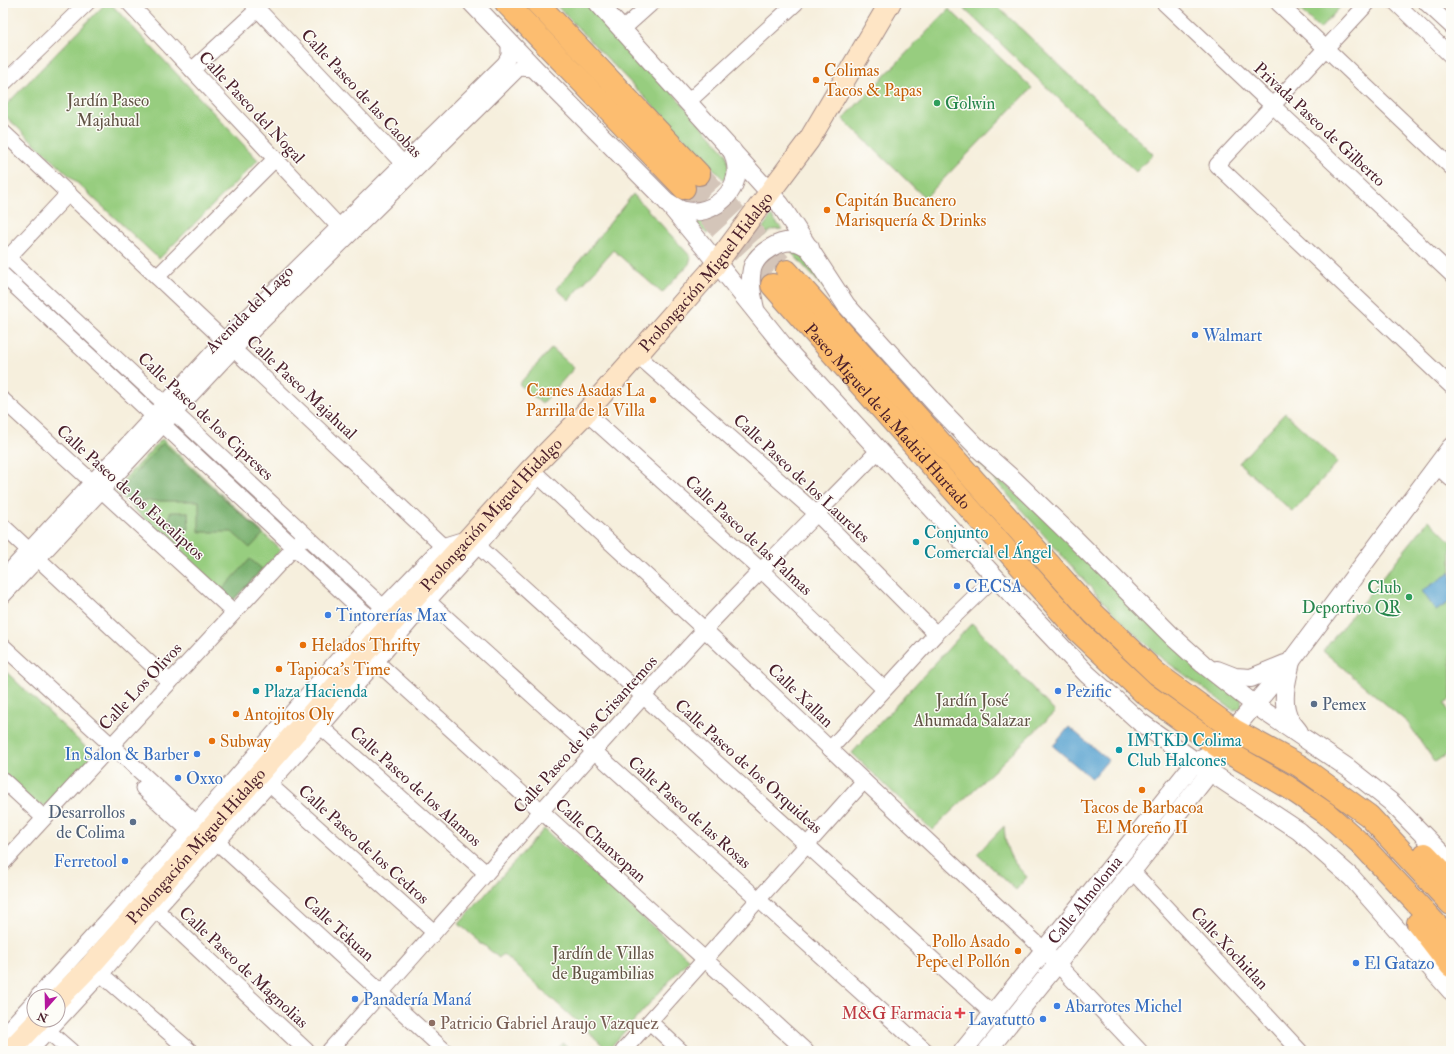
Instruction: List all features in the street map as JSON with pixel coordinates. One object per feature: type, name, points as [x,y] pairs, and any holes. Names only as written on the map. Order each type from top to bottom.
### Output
[{"type":"highway","points":[[506,3],[692,181],[537,3]]},
{"type":"highway","name":"Paseo Miguel de la Madrid Hurtado","points":[[1451,904],[1369,816],[1300,766],[1234,730],[1156,673],[1093,613],[779,278],[1078,631],[1144,693],[1217,749],[1288,787],[1319,808],[1361,844],[1451,940]]},
{"type":"highway","points":[[1369,816],[1389,821],[1404,831],[1451,881]]},
{"type":"highway","points":[[1361,844],[1387,883],[1451,966]]},
{"type":"main road","name":"Prolongación Miguel Hidalgo","points":[[66,994],[96,970],[203,837],[366,652],[448,551],[474,542],[535,473],[583,415],[717,263],[809,140],[890,3]]},
{"type":"main road","points":[[10,1051],[40,1028]]},
{"type":"street","points":[[3,84],[87,3]]},
{"type":"street","name":"Calle Paseo del Nogal","points":[[129,3],[344,231]]},
{"type":"street","points":[[472,3],[535,70],[666,201],[786,349],[995,577],[1087,674],[1140,722],[1210,772],[1300,831],[1352,878],[1451,991]]},
{"type":"street","points":[[598,3],[732,149],[780,204],[846,305],[941,410],[980,450],[1014,480],[1173,637],[1203,664],[1255,705],[1348,768],[1391,802],[1451,863]]},
{"type":"street","points":[[623,29],[652,3]]},
{"type":"street","points":[[688,102],[796,3]]},
{"type":"street","name":"Privada Paseo de Gilberto","points":[[1164,3],[1451,274]]},
{"type":"street","points":[[1278,3],[1448,159]]},
{"type":"street","points":[[1368,3],[1217,165],[1451,386]]},
{"type":"street","points":[[1396,3],[1451,56]]},
{"type":"street","points":[[1426,3],[1451,26]]},
{"type":"street","points":[[192,70],[255,6]]},
{"type":"street","name":"Calle Paseo de las Caobas","points":[[255,6],[407,169]]},
{"type":"street","name":"Avenida del Lago","points":[[3,596],[34,554],[229,344],[442,134],[505,63],[509,56],[509,41]]},
{"type":"street","name":"Avenida del Lago","points":[[442,134],[519,68],[535,70]]},
{"type":"street","name":"Calle Paseo Majahual","points":[[3,132],[448,551]]},
{"type":"street","points":[[666,201],[683,211],[690,212],[698,212],[715,206],[728,195],[736,177],[736,164],[732,149]]},
{"type":"street","points":[[157,277],[275,159]]},
{"type":"street","points":[[5,258],[69,193]]},
{"type":"street","points":[[756,311],[750,290],[752,268],[762,253],[779,243],[795,242],[810,248]]},
{"type":"street","name":"Calle Paseo de los Cipreses","points":[[5,258],[383,607]]},
{"type":"street","name":"Calle Paseo de los Cipreses","points":[[3,275],[372,620]]},
{"type":"street","name":"Calle Paseo de los Laureles","points":[[637,355],[817,514],[936,634]]},
{"type":"street","name":"Calle Paseo de los Eucaliptos","points":[[3,400],[234,612]]},
{"type":"street","name":"Calle Paseo de las Palmas","points":[[583,415],[761,570],[884,689]]},
{"type":"street","points":[[1217,749],[1291,661],[1451,447]]},
{"type":"street","name":"Calle Paseo de los Crisantemos","points":[[329,1051],[644,696],[761,570],[879,450]]},
{"type":"street","points":[[1438,466],[1451,478]]},
{"type":"street","name":"Calle Xallan","points":[[535,473],[705,630],[1057,963]]},
{"type":"street","points":[[3,526],[170,682]]},
{"type":"street","name":"Calle Los Olivos","points":[[3,863],[305,534]]},
{"type":"street","points":[[46,988],[203,837],[269,784],[321,727],[366,652],[428,601],[474,542]]},
{"type":"street","name":"Calle Paseo de los Orquideas","points":[[474,542],[993,1014]]},
{"type":"street","points":[[366,652],[372,620],[383,607],[448,551]]},
{"type":"street","name":"Avenida del Lago","points":[[3,578],[34,554]]},
{"type":"street","points":[[830,749],[936,634],[995,577]]},
{"type":"street","name":"Calle Paseo de las Rosas","points":[[428,601],[926,1051]]},
{"type":"street","points":[[3,646],[108,749]]},
{"type":"street","name":"Calle Chanxopan","points":[[366,652],[806,1051]]},
{"type":"street","points":[[3,658],[108,749]]},
{"type":"street","points":[[1203,664],[1235,677],[1251,678],[1264,674],[1291,661]]},
{"type":"street","points":[[1291,661],[1287,679],[1285,705],[1288,717],[1302,736]]},
{"type":"street","name":"Calle Paseo de los Alamos","points":[[321,727],[486,873]]},
{"type":"street","name":"Calle Tekuan","points":[[108,749],[203,837],[379,995],[445,1051]]},
{"type":"street","name":"Calle Almolonia","points":[[962,1051],[1196,761],[1217,749]]},
{"type":"street","name":"Calle Almolonia","points":[[986,1051],[1210,772],[1217,749]]},
{"type":"street","points":[[3,780],[44,818]]},
{"type":"street","points":[[624,1051],[864,781]]},
{"type":"street","name":"Calle Paseo de los Cedros","points":[[269,784],[434,932]]},
{"type":"street","points":[[66,1002],[156,910],[203,837]]},
{"type":"street","name":"Calle Xochitlan","points":[[1132,871],[1300,1051]]},
{"type":"street","name":"Calle Paseo de Magnolias","points":[[156,910],[307,1051]]},
{"type":"street","points":[[1057,963],[1140,1051]]},
{"type":"street","points":[[96,970],[190,1051]]},
{"type":"street","name":"Calle Tekuan","points":[[379,995],[434,1051]]},
{"type":"street","points":[[3,1035],[26,1010]]},
{"type":"street","points":[[650,1022],[681,1051]]},
{"type":"street","points":[[30,1051],[42,1028]]},
{"type":"street","points":[[47,1028],[70,1051]]},
{"type":"green space","name":"Jardín Paseo Majahual","points":[[106,3],[110,3],[258,160],[159,259],[3,114],[3,108]]},
{"type":"green space","points":[[554,3],[588,3],[663,82],[726,153],[728,167],[724,180]]},
{"type":"green space","points":[[958,3],[994,3],[1153,154],[1136,172]]},
{"type":"green space","points":[[1293,3],[1344,3],[1320,29]]},
{"type":"green space","name":"Golwin","points":[[949,9],[1032,88],[925,198],[843,119]]},
{"type":"green space","points":[[633,194],[691,257],[689,264],[662,293],[613,250],[569,300],[557,289]]},
{"type":"green space","points":[[771,216],[782,229],[772,230],[759,238],[757,236]]},
{"type":"green space","points":[[720,217],[707,234],[695,222],[708,221]]},
{"type":"green space","points":[[791,252],[804,255],[834,299]]},
{"type":"green space","points":[[552,348],[574,368],[542,404],[519,384]]},
{"type":"green space","points":[[1285,413],[1338,462],[1293,512],[1239,463]]},
{"type":"green space","points":[[162,439],[281,550],[233,601],[114,490]]},
{"type":"green space","points":[[163,443],[263,534],[250,548],[232,532],[199,532],[199,501],[130,501],[118,491]]},
{"type":"green space","points":[[974,457],[1073,543],[1241,698],[1242,708],[1233,710],[1160,657],[1118,618]]},
{"type":"green space","points":[[170,512],[188,512],[189,529],[170,529]]},
{"type":"green space","name":"Club Deportivo QR","points":[[1429,520],[1451,542],[1451,699],[1444,703],[1451,715],[1451,751],[1435,762],[1408,723],[1323,651]]},
{"type":"green space","points":[[250,559],[262,569],[233,600],[222,590]]},
{"type":"green space","name":"Jardín José Ahumada Salazar","points":[[972,623],[1055,712],[932,830],[852,753]]},
{"type":"green space","points":[[3,669],[94,755],[45,807],[41,803],[38,806],[3,773]]},
{"type":"green space","points":[[1004,826],[1007,849],[1016,865],[1027,877],[1016,890],[977,854]]},
{"type":"green space","name":"Jardín de Villas de Bugambilias","points":[[544,829],[689,959],[608,1050],[503,954],[499,958],[459,924]]},
{"type":"green space","points":[[563,1043],[572,1051],[555,1051]]},
{"type":"water","points":[[1451,572],[1451,601],[1436,611],[1422,591]]},
{"type":"water","points":[[1069,727],[1108,760],[1092,779],[1053,746]]},
{"type":"tunnel","points":[[699,174],[787,271]]},
{"type":"tunnel","points":[[684,188],[772,285]]},
{"type":"place","name":"Colimas Tacos & Papas","points":[[816,80]]},
{"type":"place","name":"Golwin","points":[[937,103]]},
{"type":"place","name":"Capitán Bucanero Marisquería & Drinks","points":[[827,210]]},
{"type":"place","name":"Walmart","points":[[1195,335]]},
{"type":"place","name":"Carnes Asadas La Parrilla de la Villa","points":[[653,400]]},
{"type":"place","name":"Conjunto Comercial el Ángel","points":[[916,542]]},
{"type":"place","name":"CECSA","points":[[957,586]]},
{"type":"place","name":"Club Deportivo QR","points":[[1409,597]]},
{"type":"place","name":"Tintorerías Max","points":[[328,615]]},
{"type":"place","name":"Helados Thrifty","points":[[303,645]]},
{"type":"place","name":"Tapioca's Time","points":[[279,669]]},
{"type":"place","name":"Plaza Hacienda","points":[[256,691]]},
{"type":"place","name":"Pezific","points":[[1058,691]]},
{"type":"place","name":"Pemex","points":[[1314,704]]},
{"type":"place","name":"Antojitos Oly","points":[[236,714]]},
{"type":"place","name":"Subway","points":[[212,741]]},
{"type":"place","name":"IMTKD Colima Club Halcones","points":[[1119,750]]},
{"type":"place","name":"In Salon & Barber","points":[[197,754]]},
{"type":"place","name":"Oxxo","points":[[178,778]]},
{"type":"place","name":"Tacos de Barbacoa El Moreño II","points":[[1142,790]]},
{"type":"place","name":"Desarrollos de Colima","points":[[133,822]]},
{"type":"place","name":"Ferretool","points":[[125,861]]},
{"type":"place","name":"Pollo Asado Pepe el Pollón","points":[[1018,951]]},
{"type":"place","name":"El Gatazo","points":[[1356,963]]},
{"type":"place","name":"Panadería Maná","points":[[355,999]]},
{"type":"place","name":"Abarrotes Michel","points":[[1057,1006]]},
{"type":"place","name":"M&G Farmacia","points":[[960,1013]]},
{"type":"place","name":"Lavatutto","points":[[1043,1019]]},
{"type":"place","name":"Patricio Gabriel Araujo Vazquez","points":[[432,1023]]}]
